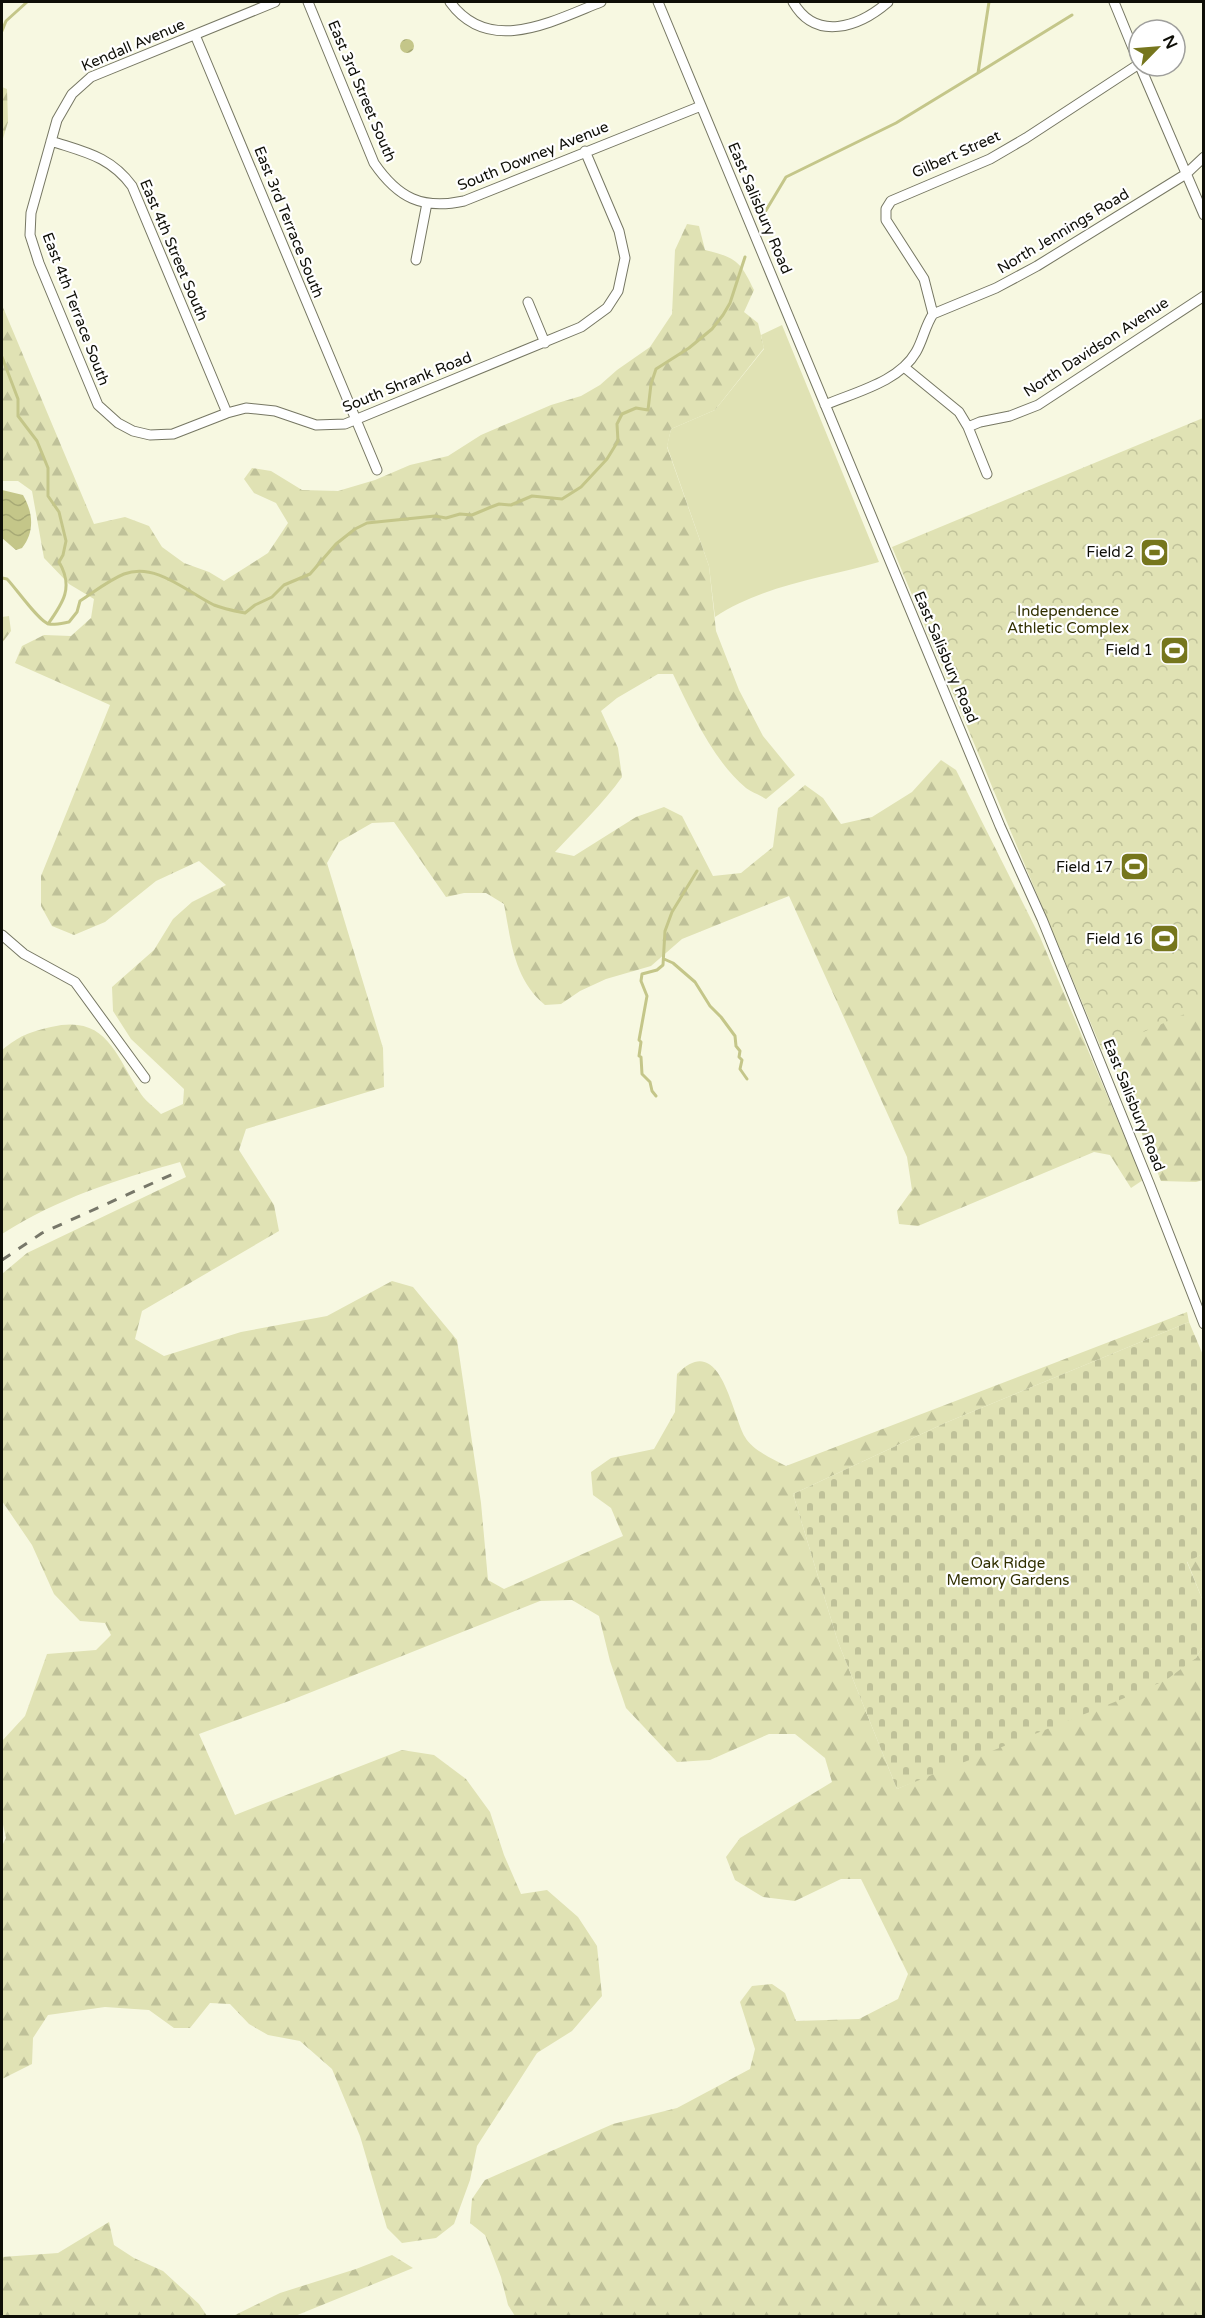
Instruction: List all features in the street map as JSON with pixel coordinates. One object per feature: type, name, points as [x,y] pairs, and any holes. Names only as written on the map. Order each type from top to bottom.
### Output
[{"type":"street","name":"Kendall Avenue","points":[[30,228],[31,213],[62,108],[84,82],[91,77],[274,2]]},
{"type":"street","name":"East 3rd Street South","points":[[308,2],[374,163],[397,191],[414,200],[427,203]]},
{"type":"street","points":[[450,2],[463,17],[475,23],[488,28],[513,31],[533,28],[587,4],[601,2]]},
{"type":"street","name":"East Salisbury Road","points":[[658,2],[999,826],[1042,919],[1149,1183],[1203,1324]]},
{"type":"street","points":[[793,2],[805,18],[826,26],[848,26],[876,12],[888,2]]},
{"type":"street","points":[[1114,2],[1127,34]]},
{"type":"street","name":"East 3rd Terrace South","points":[[195,34],[377,470]]},
{"type":"street","name":"Gilbert Street","points":[[933,314],[924,279],[886,220],[886,209],[891,201],[990,159],[1127,72]]},
{"type":"street","points":[[1145,78],[1203,215]]},
{"type":"street","name":"South Downey Avenue","points":[[427,203],[446,205],[464,201],[701,106]]},
{"type":"street","name":"East 4th Street South","points":[[51,141],[100,157],[120,171],[132,186],[226,413]]},
{"type":"street","name":"South Shrank Road","points":[[121,424],[134,431],[150,435],[173,434],[226,413],[246,408],[264,408],[308,423],[327,426],[355,421],[545,343],[591,321],[607,308],[618,291],[624,270],[623,245],[585,151]]},
{"type":"street","name":"North Jennings Road","points":[[933,314],[996,288],[1037,266],[1186,174],[1203,157]]},
{"type":"street","points":[[416,260],[427,203]]},
{"type":"street","name":"East 4th Terrace South","points":[[30,228],[39,263],[92,393],[108,415],[121,424]]},
{"type":"street","name":"North Davidson Avenue","points":[[968,427],[1010,416],[1038,405],[1203,296]]},
{"type":"street","points":[[528,302],[545,343]]},
{"type":"street","points":[[825,405],[890,377],[904,367],[915,354],[933,314]]},
{"type":"street","points":[[904,367],[959,412],[968,427],[987,474]]},
{"type":"street","points":[[2,934],[24,954],[75,982],[145,1078]]},
{"type":"green space","points":[[2,87],[7,89],[8,122],[2,142]]},
{"type":"green space","points":[[687,224],[699,226],[705,250],[731,259],[745,273],[754,290],[744,312],[758,323],[764,348],[715,410],[671,429],[667,447],[709,566],[716,631],[739,690],[763,736],[795,775],[766,799],[746,788],[734,777],[714,750],[673,674],[658,674],[617,698],[601,711],[618,748],[622,777],[599,806],[555,852],[574,856],[636,817],[664,807],[682,816],[713,876],[741,873],[773,847],[778,808],[805,785],[823,798],[841,824],[872,817],[912,792],[941,760],[956,770],[1040,937],[1143,1180],[1131,1188],[1110,1155],[1094,1152],[918,1226],[899,1224],[897,1211],[912,1190],[907,1157],[789,896],[682,939],[651,966],[606,979],[580,991],[561,1004],[545,1005],[526,984],[520,972],[512,946],[504,904],[486,893],[464,893],[446,897],[394,822],[372,823],[339,842],[327,863],[383,1048],[384,1087],[246,1129],[239,1150],[274,1205],[279,1231],[142,1311],[135,1339],[164,1356],[241,1332],[327,1316],[392,1281],[413,1287],[457,1340],[481,1503],[488,1580],[504,1589],[623,1536],[611,1508],[593,1495],[591,1472],[611,1458],[654,1449],[675,1412],[677,1374],[692,1363],[704,1362],[714,1368],[729,1394],[748,1442],[763,1454],[786,1466],[1187,1312],[1189,1322],[945,1423],[793,1494],[838,1642],[897,1789],[1196,1658],[1203,1646],[1203,2316],[515,2316],[508,2305],[501,2277],[485,2235],[470,2223],[472,2199],[485,2180],[613,2124],[677,2108],[750,2069],[755,2049],[740,2002],[752,1986],[772,1984],[785,1993],[796,2021],[859,2019],[898,1999],[908,1974],[861,1879],[841,1879],[795,1901],[763,1897],[735,1880],[726,1857],[740,1838],[832,1782],[825,1758],[795,1734],[769,1734],[710,1760],[677,1762],[626,1708],[610,1661],[599,1616],[572,1600],[540,1601],[289,1701],[199,1734],[235,1815],[402,1750],[434,1755],[466,1779],[490,1812],[504,1855],[521,1894],[547,1890],[578,1917],[597,1946],[602,1996],[572,2031],[537,2053],[477,2146],[470,2180],[454,2224],[436,2238],[402,2243],[387,2228],[360,2136],[332,2069],[300,2041],[268,2035],[249,2024],[230,2004],[210,2003],[190,2028],[174,2028],[149,2010],[105,2007],[48,2015],[33,2038],[32,2064],[2,2079],[2,1846],[6,1838],[2,1820],[2,1741],[25,1716],[47,1654],[96,1650],[111,1635],[105,1623],[80,1621],[54,1594],[32,1545],[2,1501],[2,1274],[27,1253],[186,1177],[180,1162],[133,1176],[66,1200],[2,1234],[2,1050],[25,1035],[36,1031],[70,1024],[85,1026],[107,1040],[141,1094],[161,1114],[183,1104],[184,1089],[131,1039],[113,1011],[112,987],[154,950],[173,919],[192,902],[226,885],[199,861],[156,881],[105,922],[74,935],[52,926],[41,906],[41,876],[110,705],[15,663],[22,646],[44,635],[71,636],[91,618],[94,599],[69,584],[44,558],[32,491],[18,481],[2,481],[2,305],[94,524],[125,517],[149,526],[162,547],[184,563],[209,572],[224,581],[268,553],[288,523],[276,503],[254,493],[244,479],[252,468],[271,471],[302,490],[338,491],[375,480],[410,465],[448,456],[481,435],[551,405],[581,396],[600,385],[650,347],[672,314],[675,250]]},
{"type":"green space","points":[[782,325],[879,562],[773,590],[753,597],[715,617],[709,566],[667,446],[671,429],[715,410],[764,349],[761,335]]},
{"type":"green space","name":"Independence Athletic Complex","points":[[1203,418],[1203,1006],[1102,1050],[892,547]]},
{"type":"green space","points":[[9,616],[11,631],[2,643],[2,617]]},
{"type":"green space","points":[[1062,936],[1203,987],[1203,1180],[1196,1182],[1161,1181]]},
{"type":"green space","name":"Oak Ridge Memory Gardens","points":[[1189,1322],[1203,1355],[1203,1554],[1187,1562],[1203,1601],[1203,1646],[1196,1658],[1166,1680],[1132,1695],[897,1789],[838,1642],[793,1494],[945,1423]]},
{"type":"green space","points":[[1203,1554],[1203,1601],[1187,1561]]},
{"type":"green space","points":[[109,2222],[114,2245],[134,2258],[163,2271],[199,2304],[207,2316],[2,2316],[2,2257],[58,2253]]},
{"type":"green space","points":[[392,2255],[413,2268],[295,2316],[233,2316],[280,2293]]},
{"type":"water","points":[[407,39],[412,41],[414,46],[412,51],[407,53],[402,51],[400,46],[402,41]]},
{"type":"water","points":[[2,490],[23,495],[31,515],[31,529],[26,542],[22,548],[16,550],[2,538]]},
{"type":"waterway","points":[[2,31],[6,21],[27,2]]},
{"type":"waterway","points":[[765,212],[786,177],[896,123],[978,73],[989,2]]},
{"type":"waterway","points":[[978,73],[1072,15]]},
{"type":"waterway","points":[[2,578],[7,579],[34,611],[49,624],[69,622],[77,612],[80,601],[113,579],[136,571],[159,575],[214,605],[245,613],[272,597],[284,585],[310,574],[336,544],[367,523],[435,516],[446,518],[460,514],[472,515],[499,504],[511,505],[532,496],[562,499],[581,487],[607,459],[618,441],[617,424],[622,414],[636,408],[648,410],[651,384],[656,369],[689,348],[712,329],[723,315],[730,303],[745,257]]},
{"type":"waterway","points":[[2,357],[18,399],[18,416],[37,441],[48,468],[48,496],[59,512],[66,541],[59,562],[66,579],[65,594],[48,624]]},
{"type":"waterway","points":[[656,1096],[650,1082],[642,1074],[641,1057],[639,1056],[641,1042],[639,1040],[647,996],[641,981],[642,974],[657,970],[663,965],[665,931],[672,912],[697,871]]},
{"type":"waterway","points":[[664,959],[673,963],[695,982],[710,1006],[735,1036],[736,1046],[740,1051],[739,1057],[742,1060],[740,1069],[747,1079]]},
{"type":"railway","points":[[2,1260],[42,1233],[173,1174]]},
{"type":"place","name":"Field 2","points":[[1155,552]]},
{"type":"place","name":"Field 1","points":[[1174,650]]},
{"type":"place","name":"Field 17","points":[[1134,867]]},
{"type":"place","name":"Field 16","points":[[1164,939]]}]
